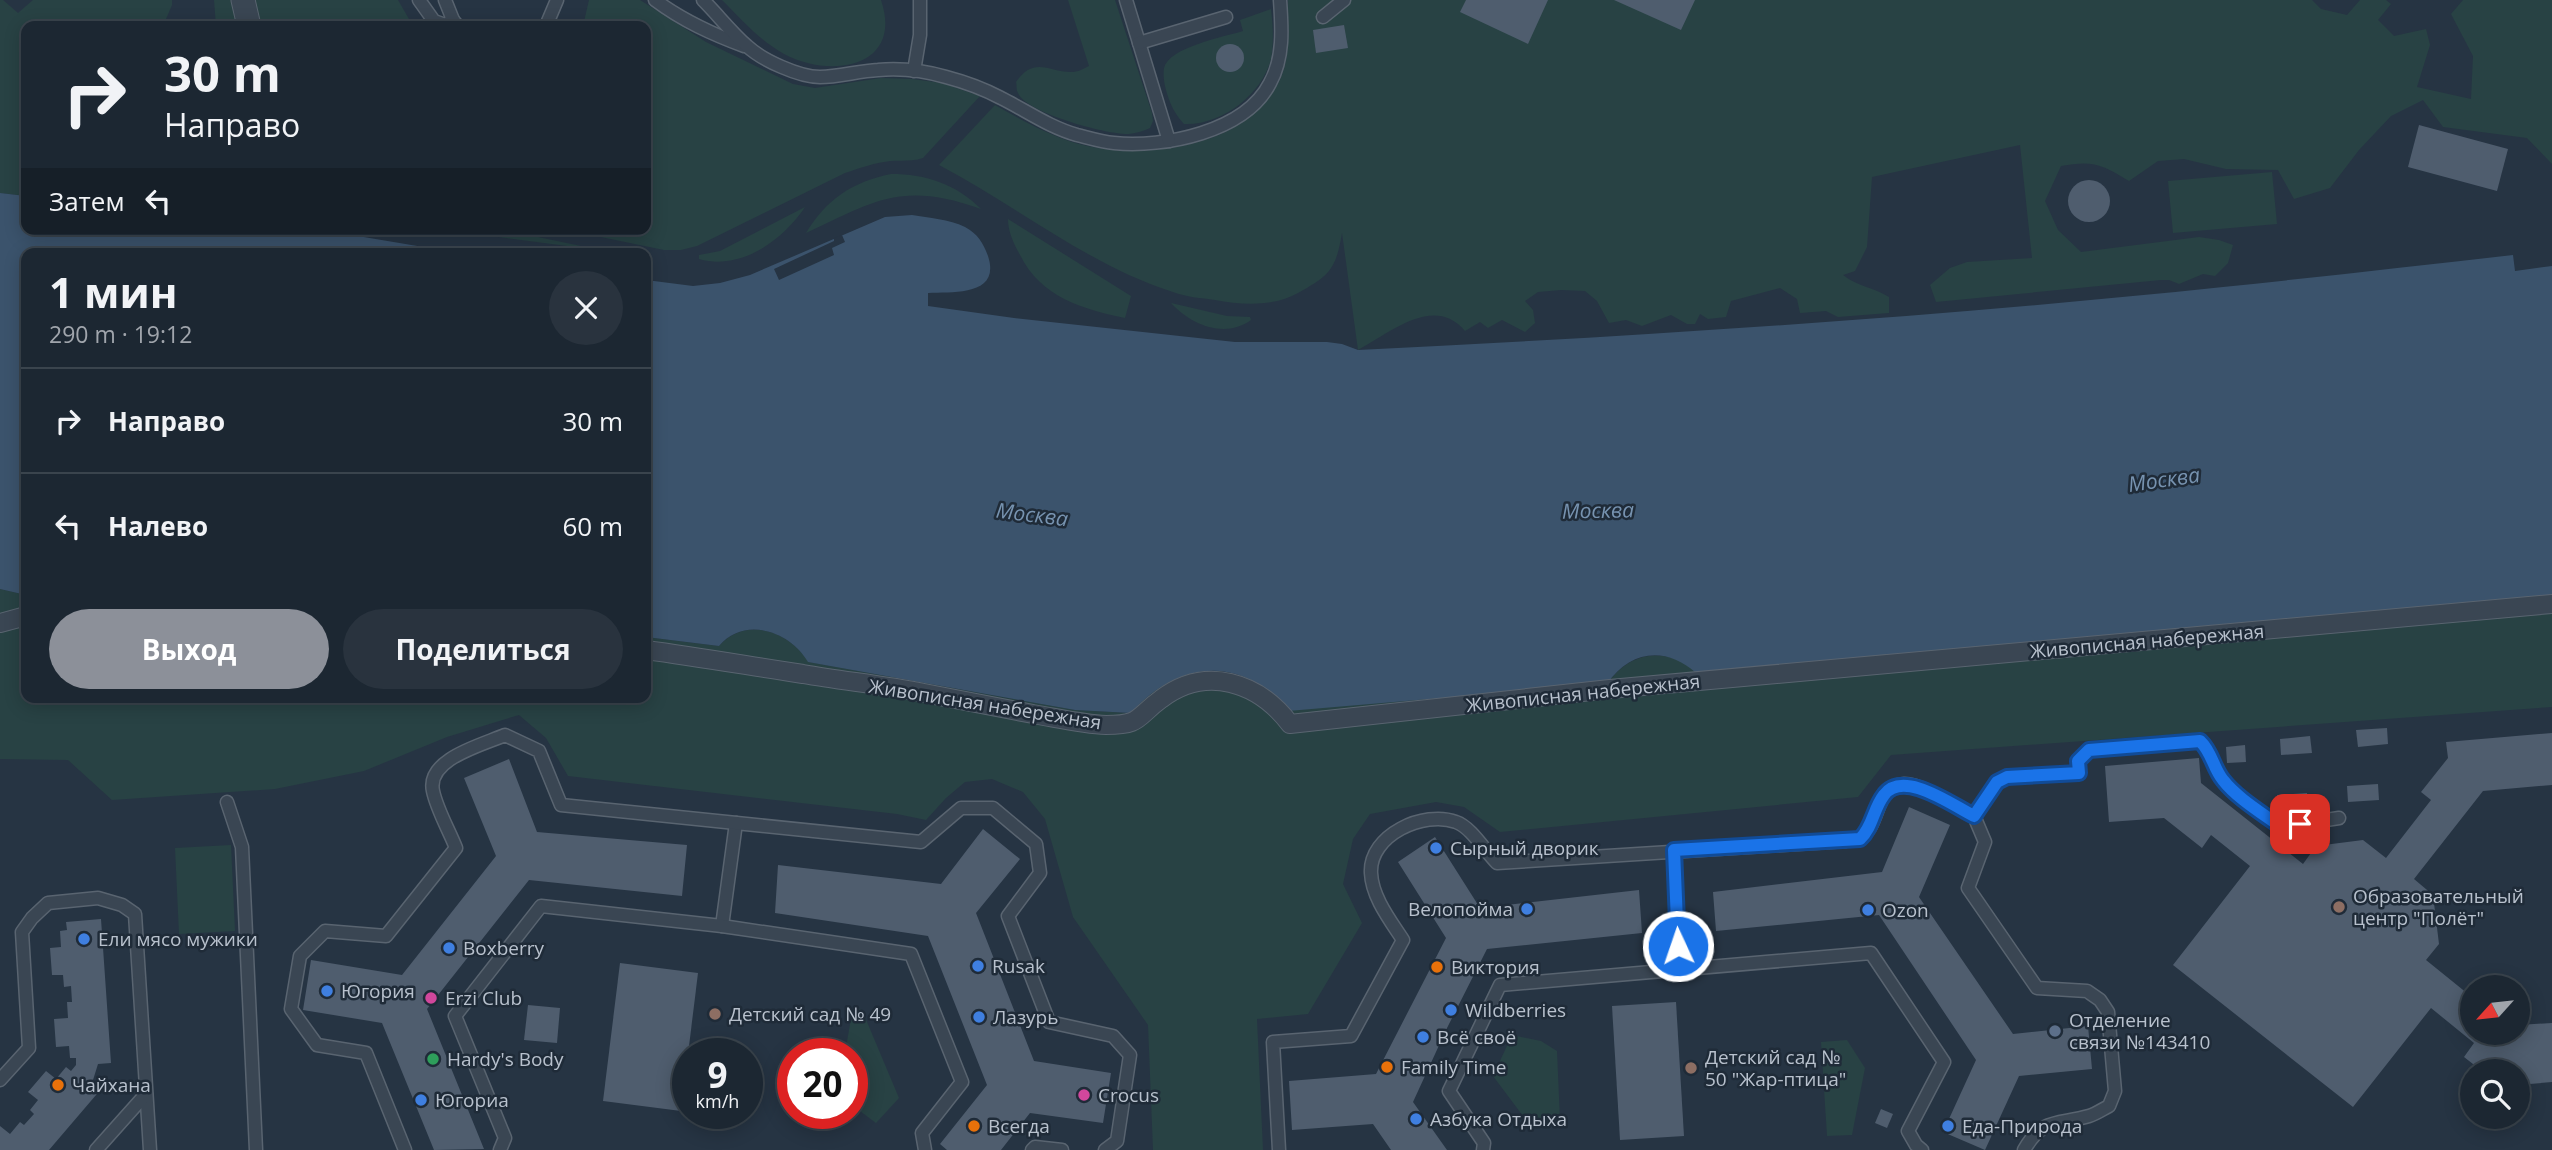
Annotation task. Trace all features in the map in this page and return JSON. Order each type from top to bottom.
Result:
[{"type":"street","points":[[243,0],[248,21]]},
{"type":"street","name":"Живописная набережная","points":[[651,651],[912,691],[1106,725],[1136,722],[1160,699],[1194,684],[1212,681],[1231,683],[1265,697],[1279,709],[1290,724],[1610,689],[2552,604]]},
{"type":"street","points":[[0,623],[21,617]]},
{"type":"lane","points":[[419,0],[434,21]]},
{"type":"lane","points":[[446,0],[454,21]]},
{"type":"lane","points":[[548,21],[557,0]]},
{"type":"lane","points":[[655,0],[703,30],[748,48],[787,68],[817,77],[881,69],[946,77],[984,90],[1045,123],[1075,135],[1112,143],[1145,144],[1201,134],[1227,123],[1253,105],[1269,86],[1278,66],[1282,40],[1280,0]]},
{"type":"lane","points":[[703,0],[748,48]]},
{"type":"lane","points":[[914,71],[920,34],[920,0]]},
{"type":"lane","points":[[1126,0],[1169,141]]},
{"type":"lane","points":[[1323,17],[1344,0]]},
{"type":"lane","points":[[1139,43],[1226,17]]},
{"type":"lane","points":[[405,1150],[366,1053],[317,1045],[290,1009],[300,956],[325,931],[386,936],[456,848],[432,790],[435,774],[448,759],[505,735],[539,751],[561,805],[921,842],[961,808],[993,808],[1036,844],[1040,873],[1009,916],[1049,1022],[1113,1036],[1130,1055],[1117,1142],[1105,1150]]},
{"type":"lane","points":[[1974,816],[1997,782],[2007,777],[2079,773],[2078,761],[2089,750],[2200,741],[2208,748],[2225,783],[2281,827],[2339,818]]},
{"type":"lane","points":[[1279,1150],[1273,1042],[1351,1036],[1403,940],[1381,904],[1371,871],[1376,851],[1404,827],[1423,819],[1440,818],[1458,822],[1497,863],[1860,839],[1868,832],[1884,795],[1904,784],[1917,787],[1974,816],[1985,842],[1968,888],[2037,988],[2087,991],[2100,1000],[2108,1012],[2115,1091],[2109,1106],[2091,1115],[2049,1124],[2032,1136],[2024,1150]]},
{"type":"lane","points":[[227,802],[242,847],[256,1150]]},
{"type":"lane","points":[[722,926],[736,823]]},
{"type":"lane","points":[[1674,850],[1679,970]]},
{"type":"lane","points":[[0,1080],[29,1048],[22,932],[48,903],[98,898],[122,905],[135,914],[150,1150]]},
{"type":"lane","points":[[500,1150],[505,1138],[455,1016],[541,906],[722,926],[911,954],[962,1082],[922,1133],[925,1150]]},
{"type":"lane","points":[[1483,1150],[1484,1143],[1449,1091],[1500,985],[1871,953],[1944,1062],[1909,1131],[1916,1145],[1922,1150]]},
{"type":"lane","points":[[96,1150],[146,1094]]},
{"type":"lane","points":[[1032,1150],[1035,1147],[1062,1150]]},
{"type":"green space","points":[[0,0],[18,13],[33,0],[172,0],[165,21],[21,21],[21,195],[0,193]]},
{"type":"green space","points":[[214,0],[235,0],[241,21],[216,21]]},
{"type":"green space","points":[[254,0],[398,0],[410,21],[260,21]]},
{"type":"green space","points":[[589,0],[640,0],[706,42],[793,84],[815,88],[881,78],[912,79],[942,83],[980,96],[923,158],[884,162],[845,173],[697,246],[664,250],[591,235],[651,235],[651,21],[584,21]]},
{"type":"green space","points":[[722,0],[881,0],[885,23],[882,41],[873,54],[858,62],[822,66],[802,62],[767,43]]},
{"type":"green space","points":[[1068,0],[1115,0],[1152,113],[1150,128],[1129,134],[1087,127],[1036,108],[1024,101],[1018,93],[1016,82],[1030,69],[1043,67],[1073,72],[1089,66]]},
{"type":"green space","points":[[1288,0],[2312,0],[2321,9],[2347,15],[2360,0],[2386,0],[2391,4],[2378,20],[2394,36],[2426,29],[2430,45],[2417,87],[2471,99],[2473,56],[2451,14],[2463,0],[2552,0],[2552,164],[2527,138],[2443,127],[2423,100],[2391,116],[2359,150],[2330,188],[2294,199],[2278,170],[2226,169],[2184,159],[2158,161],[2129,181],[2096,165],[2081,163],[2061,166],[2045,201],[2058,230],[2081,252],[2199,237],[2233,245],[2228,263],[2215,276],[2203,274],[2179,284],[2161,280],[1936,302],[1930,285],[1950,268],[1967,262],[2032,258],[2020,145],[1872,177],[1867,247],[1855,271],[1843,275],[1889,297],[1889,313],[1838,317],[1826,311],[1800,313],[1797,299],[1780,288],[1731,301],[1726,317],[1708,319],[1700,314],[1695,324],[1687,324],[1671,315],[1642,326],[1626,320],[1609,323],[1597,301],[1585,291],[1561,290],[1538,292],[1525,301],[1533,310],[1535,323],[1525,332],[1502,320],[1488,328],[1480,322],[1465,331],[1453,320],[1426,316],[1398,327],[1358,350],[1342,233],[1337,255],[1330,269],[1318,281],[1288,298],[1247,304],[1194,297],[1178,294],[1112,267],[939,165],[995,105],[1052,134],[1100,148],[1130,151],[1162,149],[1194,143],[1224,133],[1250,117],[1271,96],[1284,69],[1288,44]]},
{"type":"green space","points":[[1271,9],[1271,59],[1259,85],[1238,106],[1225,114],[1212,120],[1184,124],[1173,108],[1165,87],[1164,68],[1168,61],[1176,54],[1198,44],[1243,31],[1240,20]]},
{"type":"green space","points":[[2272,172],[2277,224],[2173,233],[2168,181]]},
{"type":"green space","points":[[891,174],[940,182],[961,193],[981,209],[931,196],[890,198],[852,211],[806,233],[832,201],[842,194],[864,182]]},
{"type":"green space","points":[[805,207],[785,231],[760,250],[730,261],[699,259],[699,255],[720,251]]},
{"type":"green space","points":[[1008,219],[1131,296],[1125,318],[1064,299],[1039,281],[1016,247]]},
{"type":"green space","points":[[484,235],[529,235],[591,248]]},
{"type":"green space","points":[[1171,303],[1227,316],[1250,317],[1251,320],[1230,328],[1209,327],[1188,318]]},
{"type":"green space","points":[[0,589],[21,594],[21,703],[651,703],[651,638],[719,646],[742,631],[754,630],[767,631],[791,642],[809,662],[1075,710],[1131,713],[1165,684],[1184,675],[1202,671],[1241,676],[1280,700],[1607,684],[1624,666],[1634,660],[1654,655],[1677,659],[1688,665],[2552,597],[2552,707],[1891,755],[1858,797],[1500,832],[1464,807],[1436,802],[1370,814],[1353,839],[1343,884],[1362,923],[1308,1014],[1257,1019],[1263,1150],[1153,1150],[1148,1025],[1073,917],[1045,819],[1023,792],[992,779],[965,782],[926,820],[897,814],[568,776],[546,738],[519,715],[447,737],[364,771],[275,789],[112,800],[68,760],[0,759]]},
{"type":"green space","points":[[231,845],[235,931],[179,934],[175,848]]},
{"type":"green space","points":[[853,1007],[862,1010],[899,1098],[876,1123],[868,1117],[868,1038],[848,1038]]},
{"type":"green space","points":[[1512,1035],[1541,1041],[1557,1051],[1560,1120],[1529,1124],[1493,1076]]},
{"type":"green space","points":[[1847,1040],[1865,1068],[1852,1135],[1827,1136],[1821,1042]]},
{"type":"water","points":[[0,193],[21,195],[21,235],[352,235],[429,248],[21,248],[21,594],[0,589]]},
{"type":"water","name":"Москва","points":[[912,215],[946,220],[965,227],[984,247],[990,269],[988,279],[973,289],[928,293],[928,306],[1235,342],[1327,342],[1358,350],[1683,332],[1899,316],[2115,298],[2513,255],[2515,271],[2552,266],[2552,597],[1696,673],[1673,659],[1649,656],[1626,664],[1607,684],[1288,711],[1270,693],[1251,680],[1231,673],[1210,671],[1189,674],[1169,682],[1149,695],[1131,713],[1075,710],[808,662],[791,642],[767,631],[741,631],[719,646],[651,638],[651,281],[693,286],[720,283],[750,275],[885,217]]},
{"type":"pier","points":[[842,235],[845,242],[832,248],[834,255],[779,280],[774,269]]},
{"type":"building","points":[[1466,0],[1548,0],[1528,44],[1460,12]]},
{"type":"building","points":[[1614,0],[1695,0],[1681,30]]},
{"type":"building","points":[[1344,25],[1348,48],[1316,53],[1313,30]]},
{"type":"building","points":[[1230,44],[1240,48],[1244,58],[1240,68],[1230,72],[1220,68],[1216,58],[1220,48]]},
{"type":"building","points":[[2419,125],[2508,149],[2497,191],[2408,167]]},
{"type":"building","points":[[2089,180],[2104,186],[2110,201],[2104,216],[2089,222],[2074,216],[2068,201],[2074,186]]},
{"type":"building","points":[[2387,728],[2388,744],[2358,747],[2356,730]]},
{"type":"building","points":[[2552,733],[2552,785],[2483,791],[2414,879],[2433,895],[2439,944],[2426,960],[2460,987],[2460,1032],[2431,1008],[2353,1107],[2173,965],[2250,866],[2211,835],[2202,848],[2164,818],[2109,822],[2105,766],[2199,758],[2201,783],[2303,864],[2316,846],[2363,840],[2386,858],[2431,800],[2421,792],[2448,758],[2446,742]]},
{"type":"building","points":[[2310,736],[2312,753],[2281,755],[2280,739]]},
{"type":"building","points":[[2245,745],[2246,762],[2227,763],[2226,747]]},
{"type":"building","points":[[509,759],[537,832],[687,845],[682,896],[529,880],[427,1009],[484,1149],[434,1150],[382,1023],[303,1010],[311,960],[402,975],[496,856],[464,778]]},
{"type":"building","points":[[2378,784],[2379,800],[2348,802],[2347,786]]},
{"type":"building","points":[[2307,793],[2308,809],[2278,811],[2277,795]]},
{"type":"building","points":[[1909,807],[1950,825],[1919,897],[2013,1034],[2088,1026],[2092,1069],[2019,1076],[1985,1150],[1943,1132],[1976,1060],[1879,915],[1716,931],[1713,892],[1882,872]]},
{"type":"building","points":[[983,829],[1020,859],[976,913],[1034,1061],[1111,1073],[1103,1123],[1030,1113],[1001,1150],[947,1150],[940,1144],[987,1085],[928,936],[775,913],[778,865],[941,884]]},
{"type":"building","points":[[1435,837],[1480,908],[1639,890],[1642,933],[1487,949],[1413,1102],[1447,1150],[1391,1150],[1373,1124],[1292,1130],[1289,1081],[1376,1074],[1446,938],[1398,862]]},
{"type":"building","points":[[101,919],[111,1063],[98,1064],[93,1080],[102,1088],[49,1150],[0,1150],[0,1126],[10,1134],[20,1122],[24,1125],[34,1114],[30,1110],[38,1100],[28,1092],[46,1071],[56,1079],[66,1067],[71,1071],[76,1065],[76,1058],[70,1058],[69,1046],[56,1047],[54,1019],[68,1018],[67,1002],[72,1002],[71,986],[64,987],[63,975],[52,975],[50,948],[61,947],[60,931],[67,930],[66,922]]},
{"type":"building","points":[[620,963],[698,973],[690,1038],[672,1038],[672,1110],[603,1101]]},
{"type":"building","points":[[1676,1002],[1684,1136],[1620,1140],[1612,1006]]},
{"type":"building","points":[[528,1005],[560,1008],[557,1043],[524,1040]]},
{"type":"building","points":[[2552,1023],[2552,1082],[2530,1084],[2530,1059],[2464,1057],[2473,1045],[2530,1045],[2530,1024]]},
{"type":"building","points":[[1881,1109],[1893,1114],[1887,1128],[1875,1123]]},
{"type":"place","name":"Сырный дворик","points":[[1436,848]]},
{"type":"place","name":"Образовательный центр \"Полёт\"","points":[[2339,907]]},
{"type":"place","name":"Велопойма","points":[[1527,909]]},
{"type":"place","name":"Ozon","points":[[1868,910]]},
{"type":"place","name":"Ели мясо мужики","points":[[84,939]]},
{"type":"place","name":"Boxberry","points":[[449,948]]},
{"type":"place","name":"Rusak","points":[[978,966]]},
{"type":"place","name":"Виктория","points":[[1437,967]]},
{"type":"place","name":"Югория","points":[[327,991]]},
{"type":"place","name":"Erzi Club","points":[[431,998]]},
{"type":"place","name":"Wildberries","points":[[1451,1010]]},
{"type":"place","name":"Детский сад № 49","points":[[715,1014]]},
{"type":"place","name":"Лазурь","points":[[979,1017]]},
{"type":"place","name":"Отделение связи №143410","points":[[2055,1031]]},
{"type":"place","name":"Всё своё","points":[[1423,1037]]},
{"type":"place","name":"Hardy's Body","points":[[433,1059]]},
{"type":"place","name":"Family Time","points":[[1387,1067]]},
{"type":"place","name":"Детский сад № 50 \"Жар-птица\"","points":[[1691,1068]]},
{"type":"place","name":"Чайхана","points":[[58,1085]]},
{"type":"place","name":"Crocus","points":[[1084,1095]]},
{"type":"place","name":"Югориа","points":[[421,1100]]},
{"type":"place","name":"Азбука Отдыха","points":[[1416,1119]]},
{"type":"place","name":"Всегда","points":[[974,1126]]},
{"type":"place","name":"Еда-Природа","points":[[1948,1126]]},
{"type":"route","points":[[1678,946],[1674,850],[1860,839],[1868,832],[1884,795],[1904,784],[1917,787],[1974,816],[1997,782],[2007,777],[2079,773],[2078,761],[2089,750],[2200,741],[2208,748],[2225,783],[2281,827],[2300,824]]}]
